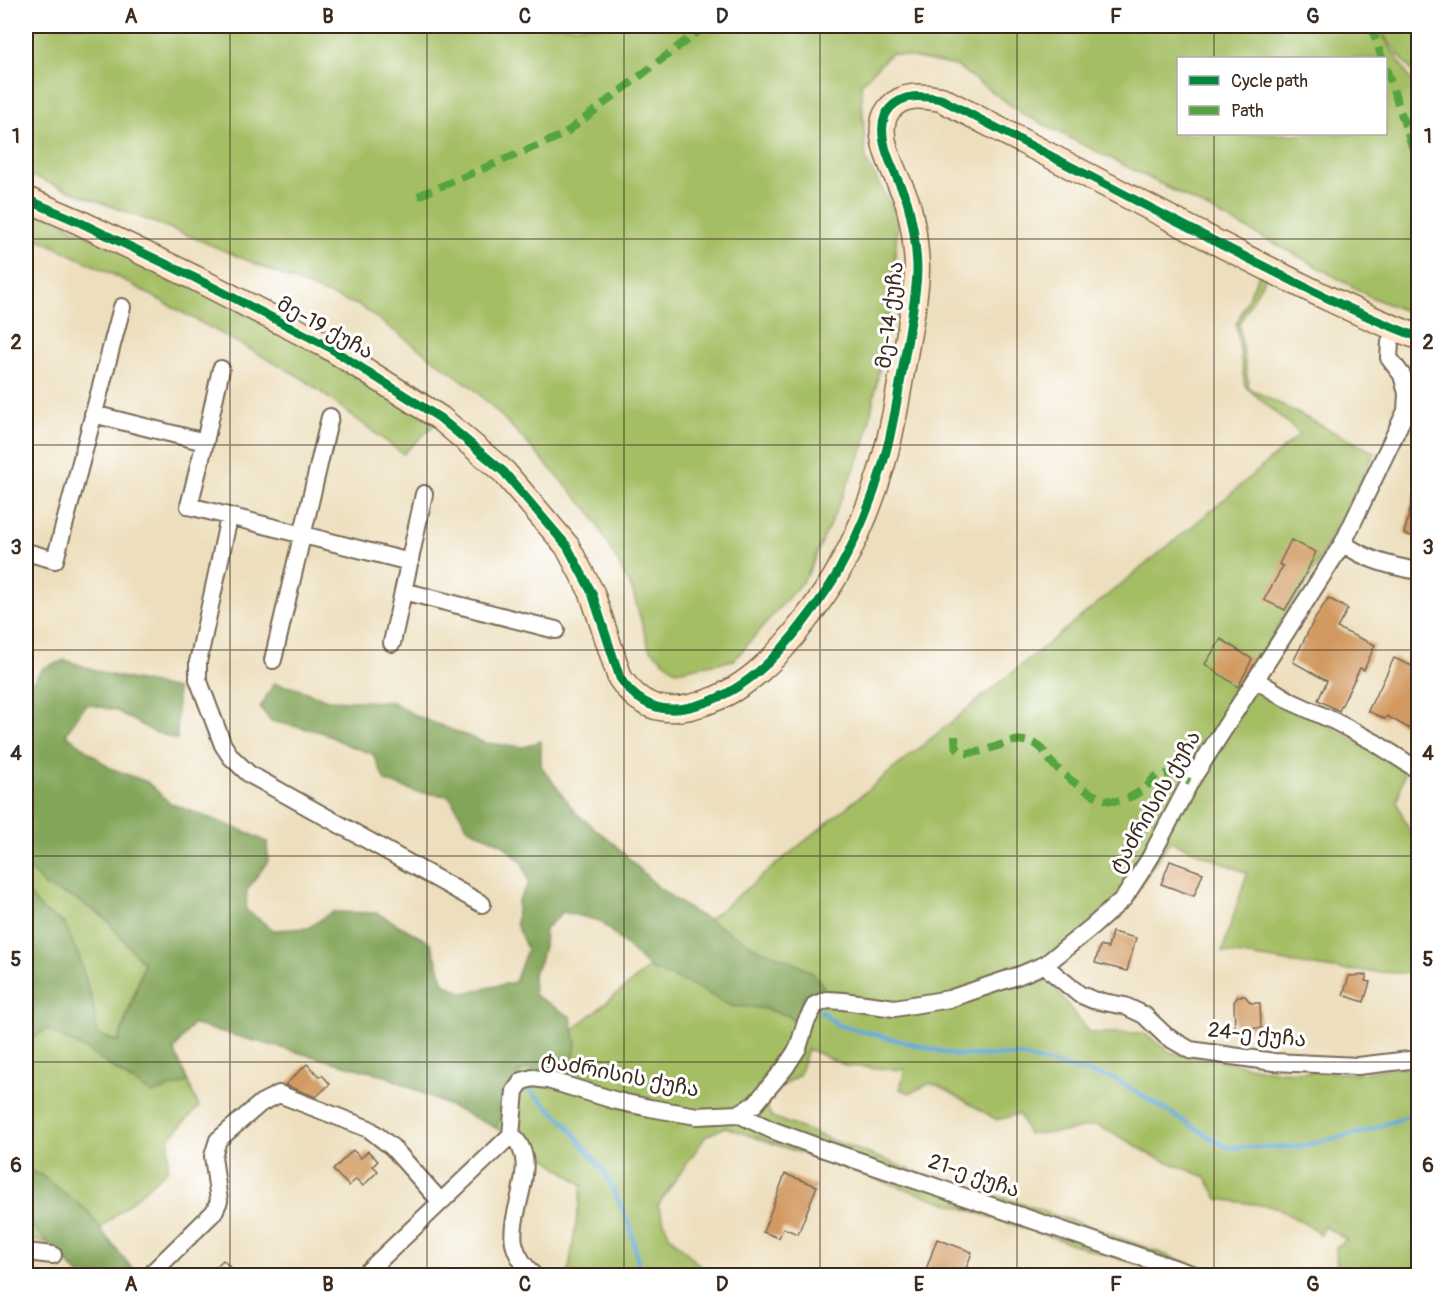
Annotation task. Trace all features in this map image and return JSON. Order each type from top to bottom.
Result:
[{"type":"street","name":"მე-14 ქუჩა","points":[[567,546],[592,593],[620,678],[628,690],[644,703],[661,709],[683,709],[707,703],[735,690],[766,666],[794,635],[838,572],[861,526],[876,486],[893,421],[917,270],[914,233],[908,204],[885,150],[882,131],[885,114],[895,103],[907,97],[921,96],[941,99],[1288,279],[1396,329],[1419,337]]},
{"type":"street","name":"მე-19 ქუჩა","points":[[26,199],[195,278],[327,346],[440,418],[504,472],[567,546]]},
{"type":"street","points":[[26,552],[55,560],[122,307]]},
{"type":"street","name":"ტაძრისის ქუჩა","points":[[511,1135],[515,1091],[522,1081],[533,1078],[548,1080],[617,1101],[662,1110],[697,1116],[738,1114],[755,1104],[785,1068],[798,1048],[806,1022],[815,1005],[827,1000],[835,1000],[895,1008],[949,999],[1020,975],[1046,964],[1124,898],[1150,858],[1190,782],[1343,543],[1406,411],[1407,393],[1402,375],[1389,358],[1390,342],[1396,329]]},
{"type":"street","points":[[222,369],[189,506],[410,562]]},
{"type":"street","points":[[93,414],[205,442]]},
{"type":"street","points":[[273,660],[330,417]]},
{"type":"street","points":[[392,643],[424,494]]},
{"type":"street","points":[[229,517],[198,662],[198,679],[231,758],[249,774],[482,904]]},
{"type":"street","points":[[1343,543],[1356,553],[1392,566],[1419,571]]},
{"type":"street","points":[[404,591],[556,630]]},
{"type":"street","points":[[1256,680],[1292,702],[1374,742],[1419,770]]},
{"type":"street","name":"24-ე ქუჩა","points":[[1046,964],[1052,972],[1079,994],[1093,1000],[1125,1006],[1144,1014],[1166,1036],[1190,1050],[1274,1062],[1358,1066],[1419,1059]]},
{"type":"street","points":[[153,1275],[155,1270],[214,1212],[219,1201],[213,1156],[218,1140],[261,1103],[279,1094],[369,1129],[392,1147],[441,1202]]},
{"type":"street","name":"21-ე ქუჩა","points":[[738,1114],[772,1130],[821,1148],[1197,1275]]},
{"type":"street","points":[[363,1275],[511,1135],[522,1146],[525,1166],[514,1229],[514,1242],[518,1256],[534,1275]]},
{"type":"street","points":[[26,1252],[53,1255]]},
{"type":"green space","points":[[26,26],[1418,26],[1418,79],[1378,28],[1418,91],[1418,309],[1413,314],[1373,298],[1289,251],[1023,114],[956,66],[891,53],[861,84],[866,160],[898,218],[891,307],[865,445],[807,576],[734,660],[676,671],[649,648],[632,589],[591,513],[473,388],[360,306],[321,292],[190,236],[26,174]]},
{"type":"green space","points":[[26,205],[329,356],[435,424],[403,454],[302,378],[114,275],[26,233]]},
{"type":"green space","points":[[1260,272],[1266,276],[1239,324],[1249,388],[1375,453],[1311,575],[1246,678],[1405,769],[1397,803],[1413,839],[1418,841],[1418,974],[1341,970],[1222,952],[1247,873],[1170,841],[1128,902],[1042,971],[1089,1033],[1143,1033],[1170,1052],[1275,1071],[1361,1073],[1418,1064],[1418,1275],[1319,1275],[1321,1272],[1337,1269],[1336,1247],[1347,1240],[1324,1226],[1321,1235],[1275,1207],[1218,1199],[1206,1177],[1153,1156],[1096,1125],[1064,1132],[1028,1134],[1019,1114],[997,1120],[931,1083],[910,1093],[900,1089],[905,1070],[847,1066],[808,1049],[799,1075],[773,1092],[766,1105],[772,1117],[927,1176],[1103,1231],[1218,1275],[1177,1275],[1094,1251],[725,1127],[706,1136],[658,1205],[669,1235],[709,1275],[568,1275],[582,1185],[532,1148],[485,1122],[386,1076],[192,1024],[174,1050],[199,1107],[170,1137],[167,1170],[100,1229],[136,1275],[79,1275],[48,1243],[26,1239],[26,1193],[40,1174],[26,1171],[26,1043],[46,1029],[85,1049],[131,1081],[186,1016],[511,1080],[1212,510],[1300,434],[1245,386],[1236,324]]},
{"type":"green space","points":[[65,660],[107,674],[177,689],[177,740],[152,731],[115,710],[86,704],[66,734],[110,768],[147,782],[170,803],[267,842],[268,861],[247,890],[246,910],[274,930],[308,928],[332,912],[377,913],[431,943],[444,983],[463,993],[515,982],[527,949],[516,924],[518,901],[529,883],[522,862],[502,844],[468,828],[449,796],[416,792],[385,781],[373,754],[321,732],[271,721],[260,708],[274,683],[328,700],[393,702],[414,715],[485,743],[524,747],[541,741],[541,766],[575,812],[614,844],[658,887],[689,909],[758,949],[789,960],[813,973],[824,987],[810,994],[796,1025],[789,1016],[761,1008],[731,1006],[692,985],[651,969],[600,921],[563,912],[545,929],[540,962],[533,974],[534,995],[571,1017],[576,1043],[572,1072],[569,1079],[527,1068],[517,1073],[496,1128],[386,1076],[192,1024],[174,1050],[188,1082],[152,1094],[85,1049],[46,1029],[26,1043],[26,891],[42,910],[65,924],[79,958],[93,1004],[97,1034],[118,1042],[144,964],[104,917],[78,900],[45,886],[26,865],[26,690],[43,668]]},
{"type":"green space","points":[[26,865],[45,886],[78,900],[104,917],[144,964],[118,1042],[97,1035],[93,1004],[79,958],[65,925],[42,910],[26,891]]},
{"type":"green space","points":[[26,1171],[40,1174],[89,1212],[136,1275],[79,1275],[26,1220]]},
{"type":"building","points":[[1414,493],[1419,494],[1419,538],[1404,534]]},
{"type":"building","points":[[1291,540],[1316,552],[1285,610],[1264,600],[1283,566],[1279,564]]},
{"type":"building","points":[[1328,598],[1348,609],[1337,628],[1375,645],[1364,670],[1360,668],[1339,711],[1318,700],[1327,681],[1293,662]]},
{"type":"building","points":[[1221,639],[1252,659],[1238,687],[1205,664]]},
{"type":"building","points":[[1394,658],[1419,669],[1419,734],[1387,716],[1385,719],[1368,711]]},
{"type":"building","points":[[1170,861],[1203,873],[1194,896],[1161,884]]},
{"type":"building","points":[[1112,932],[1136,938],[1127,971],[1095,963],[1100,946],[1108,948]]},
{"type":"building","points":[[1367,975],[1365,981],[1370,982],[1364,1002],[1343,995],[1349,976]]},
{"type":"building","points":[[1238,996],[1245,996],[1251,1003],[1260,1003],[1261,1028],[1235,1029],[1234,1002]]},
{"type":"building","points":[[307,1064],[330,1084],[316,1097],[285,1085]]},
{"type":"building","points":[[353,1150],[361,1158],[368,1151],[378,1161],[373,1166],[378,1171],[363,1186],[356,1179],[349,1186],[333,1170]]},
{"type":"building","points":[[785,1174],[817,1186],[798,1234],[783,1228],[779,1238],[763,1232]]},
{"type":"building","points":[[937,1239],[972,1252],[964,1275],[924,1275]]},
{"type":"building","points":[[223,1260],[231,1268],[224,1275],[207,1275]]},
{"type":"waterway","points":[[821,1011],[838,1025],[955,1055],[1020,1056],[1115,1079],[1226,1147],[1296,1147],[1367,1131],[1418,1113]]},
{"type":"waterway","points":[[528,1089],[564,1121],[605,1173],[630,1225],[641,1276]]},
{"type":"marked path","points":[[418,196],[563,135],[705,26]]},
{"type":"marked path","points":[[1371,26],[1382,57]]},
{"type":"marked path","points":[[1387,71],[1418,164]]},
{"type":"marked path","points":[[955,736],[958,749],[970,753],[1009,742],[1024,741],[1034,744],[1041,748],[1052,763],[1072,781],[1088,792],[1113,801],[1135,795],[1160,775],[1170,774],[1190,782]]},
{"type":"cycle path","points":[[26,199],[195,278],[327,346],[440,418],[504,472],[567,546],[592,593],[620,678],[627,687],[652,706],[671,709],[694,706],[728,693],[770,661],[795,633],[828,589],[866,513],[891,433],[916,283],[916,255],[910,213],[885,148],[883,136],[886,114],[895,103],[901,100],[920,97],[941,99],[1288,279],[1366,316],[1418,337]]}]
